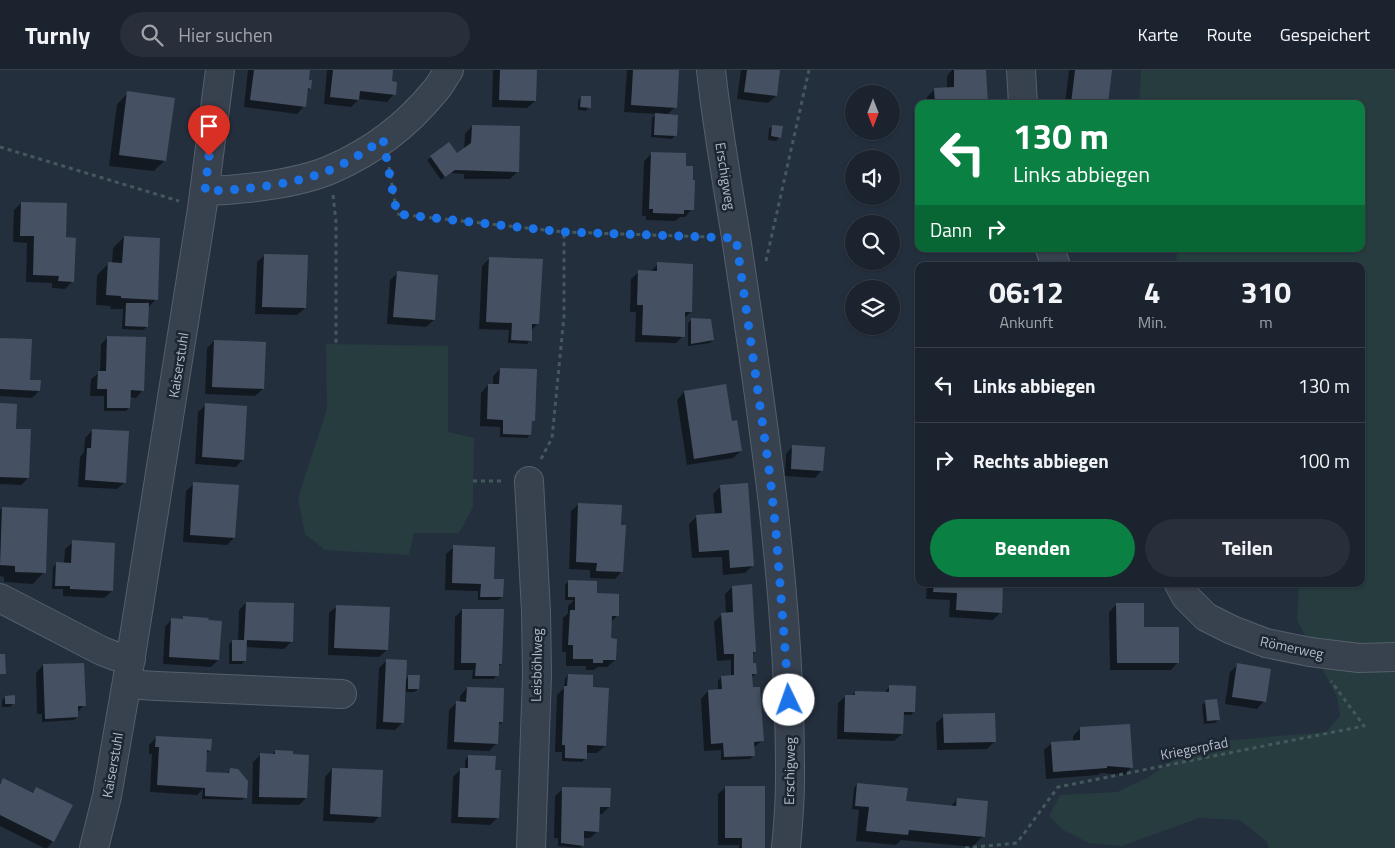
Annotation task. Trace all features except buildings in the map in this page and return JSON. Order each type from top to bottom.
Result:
[{"type":"street","name":"Kaiserstuhl","points":[[94,848],[107,796],[129,670],[204,200],[220,70]]},
{"type":"street","points":[[204,200],[230,190],[298,180],[330,170],[360,155],[415,113],[436,91],[449,70]]},
{"type":"street","name":"Erschigweg","points":[[711,70],[770,476],[779,560],[789,700],[790,783],[786,848]]},
{"type":"street","points":[[1021,70],[1023,100]]},
{"type":"street","name":"Leisböhlweg","points":[[529,481],[536,611],[537,675],[531,848]]},
{"type":"street","name":"Römerweg","points":[[1180,587],[1186,598],[1206,617],[1232,630],[1266,643],[1310,652],[1359,658],[1395,657]]},
{"type":"street","points":[[0,598],[102,651],[116,656],[141,685],[342,694]]},
{"type":"path","points":[[743,289],[754,282],[762,273],[766,260],[809,70]]},
{"type":"path","points":[[383,139],[397,214],[564,232],[736,238]]},
{"type":"path","points":[[0,147],[204,200]]},
{"type":"path","points":[[330,170],[336,222],[336,345]]},
{"type":"path","points":[[473,481],[529,481],[552,438],[564,316],[564,232]]},
{"type":"path","name":"Kriegerpfad","points":[[966,848],[1016,843],[1058,787],[1364,726],[1310,652]]},
{"type":"green space","points":[[1141,70],[1395,70],[1395,848],[1269,848],[1267,842],[1240,820],[1199,818],[1122,846],[1089,843],[1063,830],[1049,816],[1060,795],[1117,792],[1149,777],[1198,743],[1326,732],[1340,716],[1337,697],[1297,620],[1299,587],[1365,587],[1365,262],[1176,262],[1177,252],[1365,252],[1365,100],[1139,100]]},
{"type":"green space","points":[[326,344],[448,346],[448,432],[474,438],[473,507],[459,533],[414,533],[409,555],[325,550],[305,534],[298,498],[327,409]]},
{"type":"route","points":[[209,156],[205,191],[230,190],[298,180],[330,170],[360,155],[383,139],[397,214],[564,232],[736,238],[770,476],[778,551],[789,700]]}]
